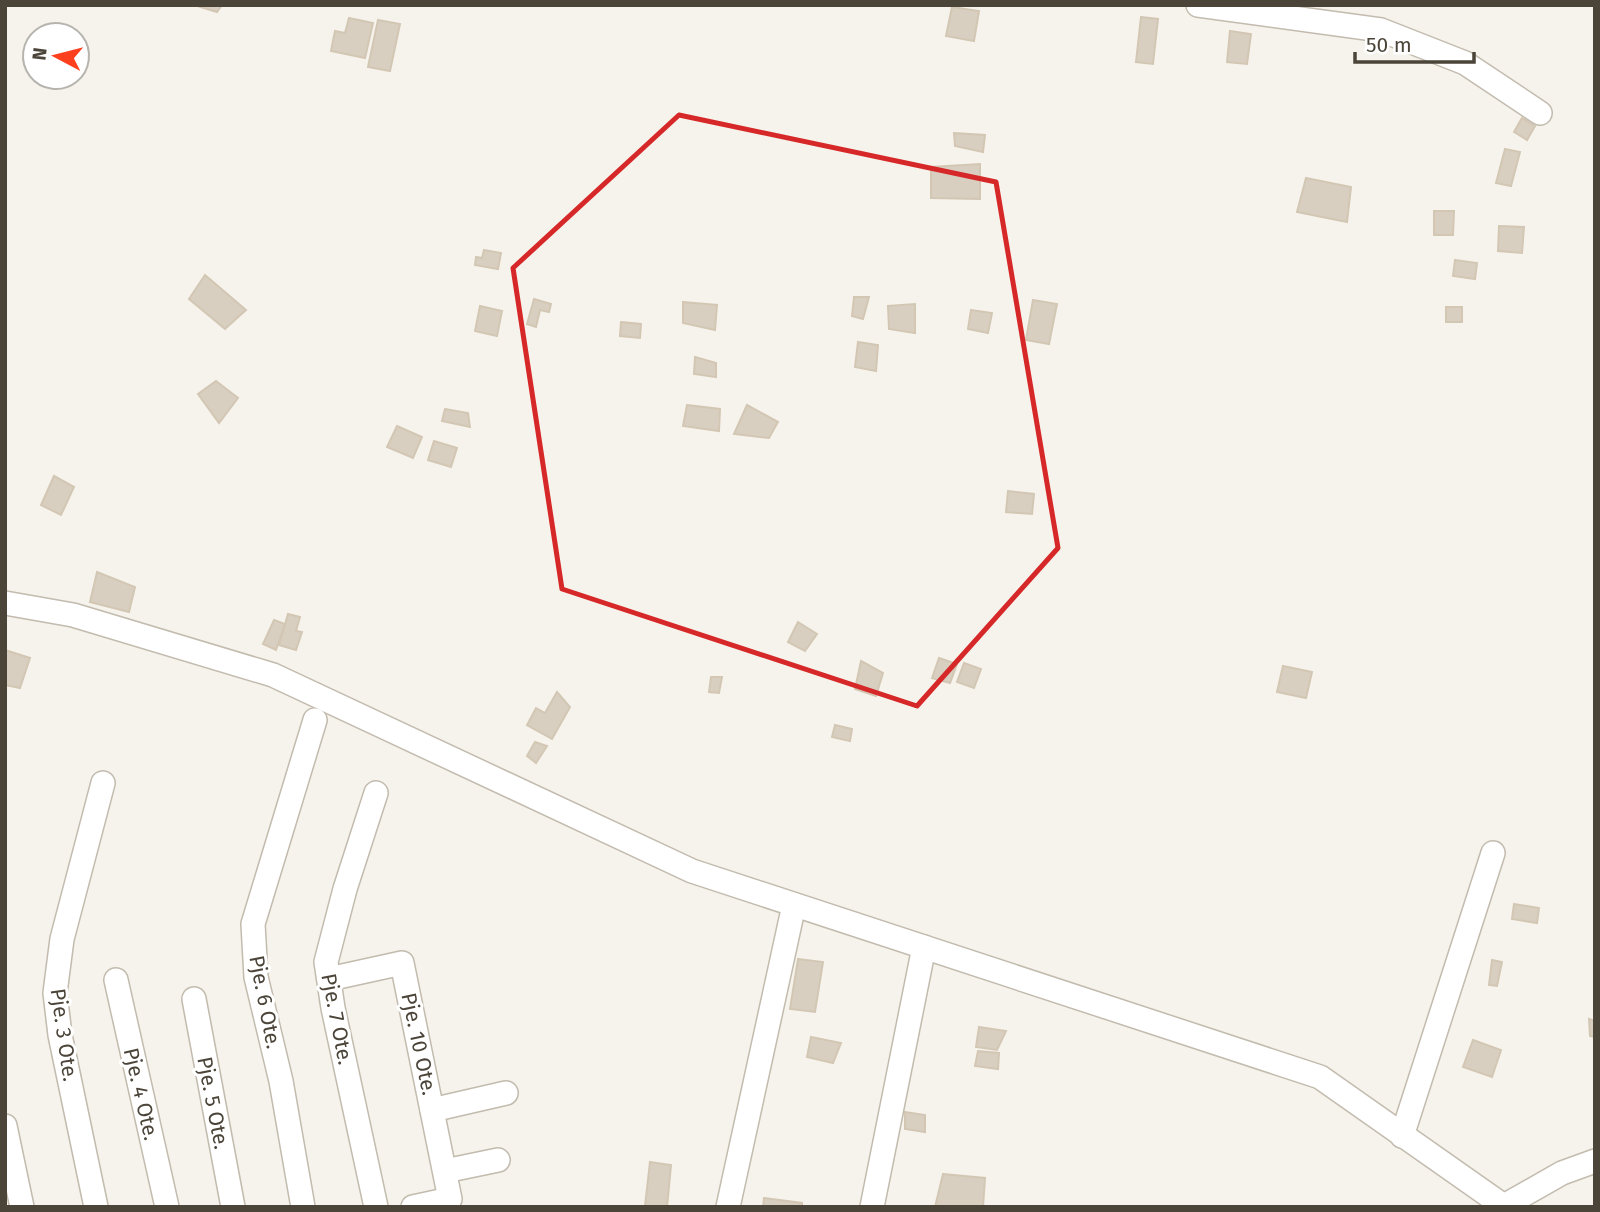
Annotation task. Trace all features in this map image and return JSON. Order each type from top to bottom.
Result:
[{"type":"street","points":[[1198,5],[1381,30],[1465,63],[1540,113]]},
{"type":"street","points":[[5,603],[73,615],[273,675],[692,872],[1320,1077],[1505,1206],[1562,1173],[1595,1161]]},
{"type":"street","name":"Pje. 6 Ote.","points":[[303,1207],[281,1081],[256,977],[253,924],[315,720]]},
{"type":"street","name":"Pje. 3 Ote.","points":[[96,1207],[60,1035],[55,993],[62,939],[103,783]]},
{"type":"street","name":"Pje. 7 Ote.","points":[[376,793],[326,962],[376,1207]]},
{"type":"street","points":[[1402,1136],[1493,853]]},
{"type":"street","points":[[728,1207],[794,905]]},
{"type":"street","points":[[872,1207],[924,947]]},
{"type":"street","name":"Pje. 10 Ote.","points":[[329,979],[402,964],[450,1199],[413,1207]]},
{"type":"street","name":"Pje. 4 Ote.","points":[[116,980],[167,1207]]},
{"type":"street","name":"Pje. 5 Ote.","points":[[194,999],[233,1207]]},
{"type":"street","points":[[432,1110],[506,1093]]},
{"type":"street","points":[[5,1126],[22,1207]]},
{"type":"street","points":[[444,1171],[498,1160]]},
{"type":"highlighted area","points":[[679,115],[996,182],[1058,548],[917,706],[562,589],[513,268]]},
{"type":"building","points":[[194,5],[222,5],[217,12]]},
{"type":"building","points":[[952,7],[979,11],[974,41],[946,36]]},
{"type":"building","points":[[1141,17],[1158,19],[1153,64],[1136,62]]},
{"type":"building","points":[[349,18],[373,23],[365,58],[331,51],[335,31],[345,33]]},
{"type":"building","points":[[378,20],[400,24],[390,71],[368,67]]},
{"type":"building","points":[[1230,31],[1251,34],[1247,64],[1227,62]]},
{"type":"building","points":[[1522,118],[1535,126],[1527,140],[1514,132]]},
{"type":"building","points":[[954,133],[985,135],[983,152],[955,146]]},
{"type":"building","points":[[1505,149],[1520,152],[1511,186],[1496,183]]},
{"type":"building","points":[[980,164],[980,199],[931,198],[931,167]]},
{"type":"building","points":[[1306,178],[1351,187],[1347,222],[1297,212]]},
{"type":"building","points":[[1434,211],[1454,211],[1453,235],[1434,235]]},
{"type":"building","points":[[1499,226],[1524,227],[1522,253],[1498,251]]},
{"type":"building","points":[[484,250],[501,253],[498,269],[475,265],[476,257],[482,258]]},
{"type":"building","points":[[1455,260],[1477,263],[1475,279],[1453,276]]},
{"type":"building","points":[[205,275],[246,310],[225,329],[189,299]]},
{"type":"building","points":[[854,297],[869,297],[863,319],[852,316]]},
{"type":"building","points":[[534,299],[551,304],[549,312],[540,310],[536,327],[527,324]]},
{"type":"building","points":[[1033,300],[1057,304],[1049,344],[1026,340]]},
{"type":"building","points":[[683,302],[717,305],[715,330],[683,323]]},
{"type":"building","points":[[915,304],[915,333],[889,329],[888,306]]},
{"type":"building","points":[[480,306],[502,311],[497,336],[475,331]]},
{"type":"building","points":[[1446,307],[1462,307],[1462,322],[1446,322]]},
{"type":"building","points":[[971,310],[992,313],[988,333],[968,329]]},
{"type":"building","points":[[621,322],[641,324],[640,338],[620,336]]},
{"type":"building","points":[[858,342],[878,345],[876,371],[855,367]]},
{"type":"building","points":[[695,357],[716,363],[716,377],[694,374]]},
{"type":"building","points":[[216,381],[238,398],[219,423],[198,394]]},
{"type":"building","points":[[687,405],[720,409],[719,431],[683,426]]},
{"type":"building","points":[[747,405],[778,422],[769,438],[734,434]]},
{"type":"building","points":[[445,409],[468,413],[470,427],[442,421]]},
{"type":"building","points":[[397,426],[422,437],[413,458],[387,447]]},
{"type":"building","points":[[434,441],[457,448],[451,467],[428,460]]},
{"type":"building","points":[[54,476],[74,487],[61,515],[41,505]]},
{"type":"building","points":[[1008,491],[1034,494],[1032,514],[1006,512]]},
{"type":"building","points":[[97,572],[135,587],[129,612],[90,602]]},
{"type":"building","points":[[288,614],[300,617],[296,631],[302,632],[296,650],[279,645]]},
{"type":"building","points":[[274,620],[285,624],[276,650],[263,644]]},
{"type":"building","points":[[798,622],[817,634],[805,651],[788,642]]},
{"type":"building","points":[[5,650],[30,658],[20,688],[5,685]]},
{"type":"building","points":[[939,658],[957,664],[950,683],[932,678]]},
{"type":"building","points":[[861,661],[883,673],[876,696],[855,689]]},
{"type":"building","points":[[964,663],[981,669],[974,688],[957,682]]},
{"type":"building","points":[[1283,666],[1312,672],[1306,698],[1277,692]]},
{"type":"building","points":[[711,677],[722,677],[719,693],[709,692]]},
{"type":"building","points":[[557,692],[570,707],[552,739],[527,725],[536,708],[545,713]]},
{"type":"building","points":[[835,725],[852,729],[850,741],[832,737]]},
{"type":"building","points":[[535,742],[547,746],[536,763],[527,756]]},
{"type":"building","points":[[1514,904],[1539,908],[1537,923],[1512,919]]},
{"type":"building","points":[[798,959],[823,962],[815,1012],[790,1009]]},
{"type":"building","points":[[1492,960],[1502,962],[1497,986],[1489,985]]},
{"type":"building","points":[[1589,1019],[1595,1021],[1595,1037],[1590,1036]]},
{"type":"building","points":[[979,1027],[1006,1031],[997,1050],[976,1047]]},
{"type":"building","points":[[811,1037],[841,1043],[833,1063],[807,1057]]},
{"type":"building","points":[[1473,1040],[1501,1050],[1492,1077],[1463,1067]]},
{"type":"building","points":[[978,1051],[999,1053],[998,1069],[975,1066]]},
{"type":"building","points":[[905,1112],[925,1115],[925,1132],[905,1129]]},
{"type":"building","points":[[650,1162],[671,1165],[667,1207],[645,1206]]},
{"type":"building","points":[[943,1174],[985,1178],[983,1207],[935,1207]]},
{"type":"building","points":[[764,1198],[802,1203],[802,1207],[763,1207]]}]
